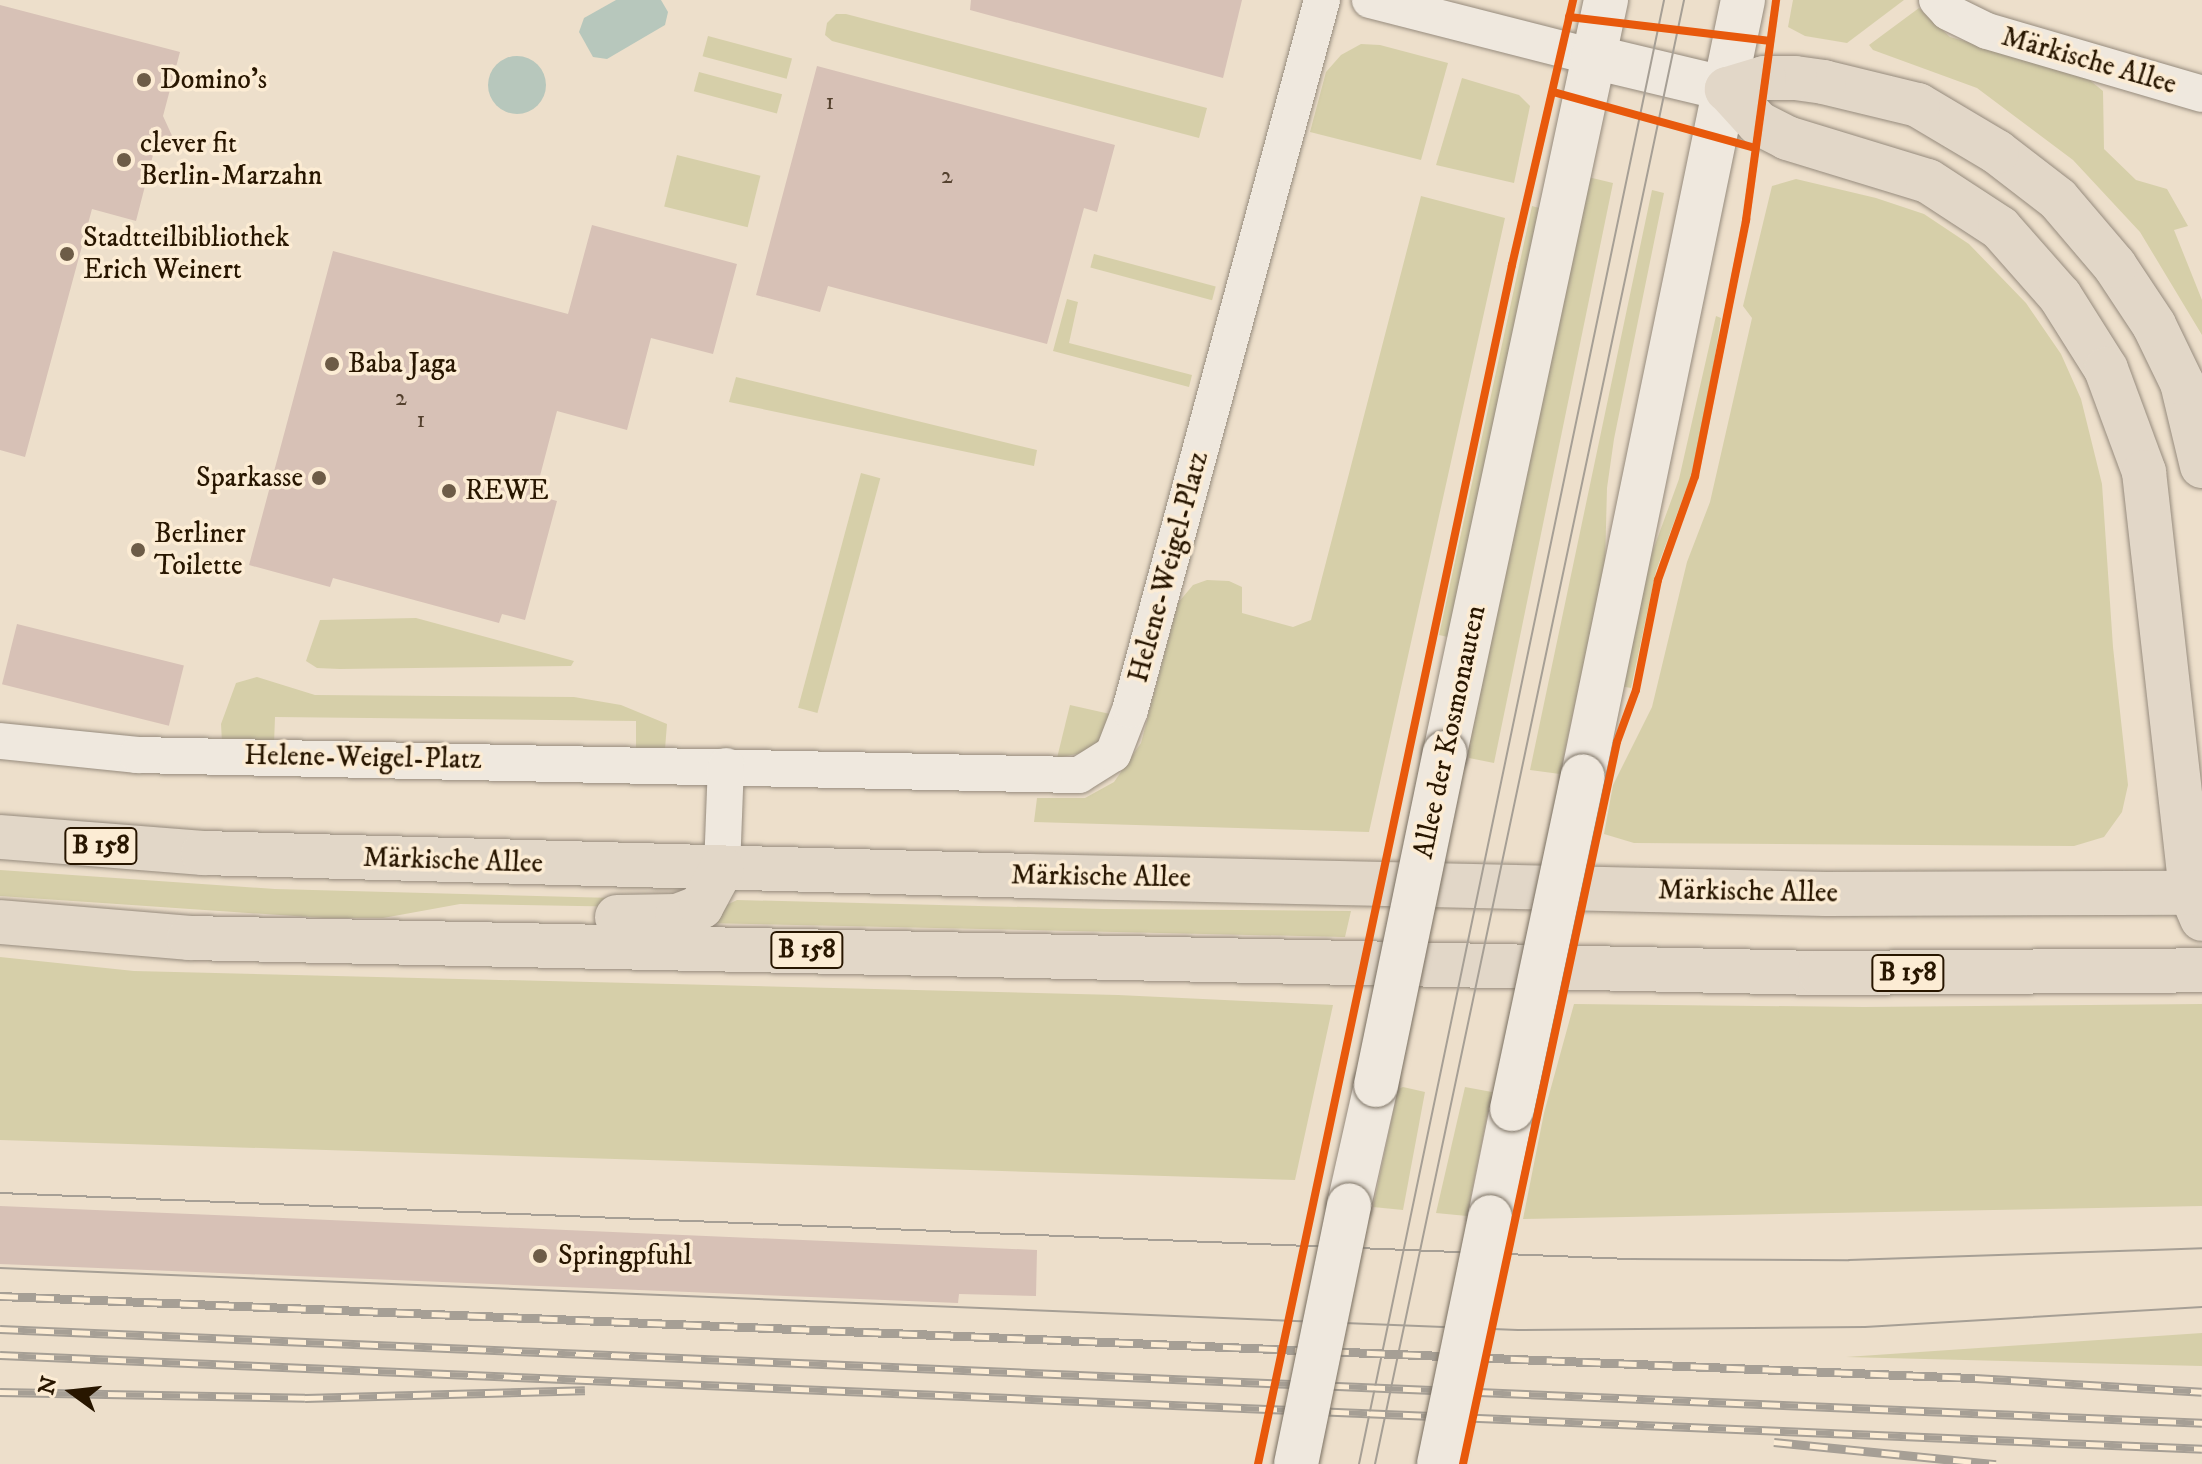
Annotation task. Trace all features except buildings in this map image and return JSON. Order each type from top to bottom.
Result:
[{"type":"main road","name":"Allee der Kosmonauten","points":[[1296,1464],[1606,0]]},
{"type":"main road","points":[[1439,1464],[1727,89],[1743,0]]},
{"type":"main road","points":[[1593,57],[1727,89],[1764,78],[1824,82],[1918,105],[1997,152],[2046,190],[2115,266],[2154,325],[2182,383],[2202,466]]},
{"type":"main road","points":[[1727,89],[1758,123],[1787,138],[1928,181],[2000,228],[2060,296],[2106,369],[2144,472],[2198,902]]},
{"type":"main road","name":"Märkische Allee","points":[[0,837],[203,853],[2198,902]]},
{"type":"main road","points":[[387,941],[476,914],[677,916],[701,907],[722,868]]},
{"type":"main road","name":"B 158","points":[[0,922],[189,938],[1820,973],[2202,970]]},
{"type":"street","name":"Helene-Weigel-Platz","points":[[0,741],[137,755],[1079,775],[1113,754],[1130,710],[1322,0]]},
{"type":"street","points":[[1370,0],[1593,57]]},
{"type":"street","name":"Märkische Allee","points":[[1937,0],[1948,12],[1987,31],[2202,94]]},
{"type":"street","points":[[722,868],[726,766]]},
{"type":"shaded area","points":[[616,0],[661,0],[668,12],[665,25],[607,59],[593,57],[579,32],[584,18]]},
{"type":"shaded area","points":[[1793,0],[1904,0],[1847,43],[1805,36],[1788,27]]},
{"type":"shaded area","points":[[1919,8],[1950,37],[2082,74],[2103,91],[2104,149],[2136,180],[2167,189],[2188,226],[2174,230],[2202,300],[2202,335],[2140,232],[2073,160],[1977,88],[1873,50],[1869,45]]},
{"type":"shaded area","points":[[836,14],[846,14],[1207,108],[1199,138],[832,41],[825,35],[827,23]]},
{"type":"shaded area","points":[[708,36],[792,59],[787,79],[703,56]]},
{"type":"shaded area","points":[[1361,44],[1380,45],[1448,63],[1421,160],[1310,132],[1326,72],[1341,55]]},
{"type":"shaded area","points":[[517,56],[528,58],[537,65],[544,74],[544,96],[537,105],[528,112],[517,114],[506,112],[497,105],[490,96],[488,85],[490,74],[497,65],[506,58]]},
{"type":"shaded area","points":[[699,72],[782,94],[777,114],[694,91]]},
{"type":"shaded area","points":[[1462,78],[1519,95],[1530,106],[1514,183],[1436,165]]},
{"type":"shaded area","points":[[677,155],[760,176],[748,227],[664,206]]},
{"type":"shaded area","points":[[1588,177],[1613,183],[1494,763],[1469,758],[1468,751]]},
{"type":"shaded area","points":[[1796,179],[1876,198],[1924,214],[1969,244],[2026,303],[2061,354],[2081,399],[2102,484],[2113,647],[2128,785],[2122,812],[2104,837],[2074,846],[1634,843],[1604,834],[1613,785],[1652,707],[1687,562],[1710,502],[1752,318],[1743,306],[1772,186]]},
{"type":"shaded area","points":[[1652,190],[1664,193],[1614,439],[1607,488],[1605,565],[1560,774],[1530,770]]},
{"type":"shaded area","points":[[1421,196],[1505,218],[1369,832],[1034,822],[1037,798],[1085,798],[1114,782],[1141,743],[1178,603],[1193,585],[1207,580],[1229,581],[1242,587],[1242,613],[1293,627],[1311,620]]},
{"type":"shaded area","points":[[1532,206],[1539,208],[1448,637],[1439,635]]},
{"type":"shaded area","points":[[1094,254],[1216,287],[1212,300],[1090,268]]},
{"type":"shaded area","points":[[1067,299],[1078,302],[1069,343],[1192,375],[1189,387],[1053,351]]},
{"type":"shaded area","points":[[1716,316],[1721,318],[1711,382],[1691,476],[1656,571],[1631,688],[1620,686],[1648,564],[1679,479]]},
{"type":"shaded area","points":[[736,377],[1037,450],[1034,466],[729,402]]},
{"type":"shaded area","points":[[861,473],[880,478],[817,713],[798,708]]},
{"type":"shaded area","points":[[416,618],[574,661],[571,666],[340,669],[317,668],[306,661],[320,620]]},
{"type":"shaded area","points":[[257,677],[315,695],[574,697],[621,705],[667,724],[665,749],[636,748],[636,721],[275,717],[274,744],[222,742],[221,724],[236,683]]},
{"type":"shaded area","points":[[1070,705],[1110,714],[1096,750],[1057,758]]},
{"type":"shaded area","points":[[0,870],[275,889],[652,899],[635,907],[460,904],[383,918],[324,918],[0,896]]},
{"type":"shaded area","points":[[737,900],[1104,909],[1351,911],[1345,937],[703,923],[702,917]]},
{"type":"shaded area","points":[[0,957],[134,971],[1118,995],[1333,1005],[1295,1180],[0,1140]]},
{"type":"shaded area","points":[[1574,1004],[1864,1007],[2202,1004],[2202,1206],[1523,1219],[1544,1113]]},
{"type":"shaded area","points":[[1403,1087],[1425,1092],[1403,1210],[1373,1207],[1398,1089]]},
{"type":"shaded area","points":[[1465,1087],[1492,1092],[1467,1216],[1436,1213]]},
{"type":"shaded area","points":[[2202,1333],[2202,1366],[1846,1357]]},
{"type":"tram line","points":[[1359,1464],[1664,0]]},
{"type":"tram line","points":[[1375,1464],[1684,0]]},
{"type":"tram line","points":[[0,1193],[1631,1259],[1849,1260],[2202,1248]]},
{"type":"tram line","points":[[0,1268],[1518,1330],[1865,1327],[2202,1307]]},
{"type":"railway","points":[[0,1296],[1975,1378],[2202,1392]]},
{"type":"railway","points":[[0,1329],[2202,1423]]},
{"type":"railway","points":[[0,1355],[2202,1449]]},
{"type":"railway","points":[[0,1392],[305,1398],[585,1390]]},
{"type":"railway","points":[[1774,1442],[1996,1464]]},
{"type":"cycle path","points":[[1258,1464],[1512,265],[1573,0]]},
{"type":"cycle path","points":[[1463,1464],[1617,742],[1636,690],[1658,580],[1695,476],[1746,220],[1776,0]]},
{"type":"cycle path","points":[[1569,17],[1769,41]]},
{"type":"cycle path","points":[[1553,92],[1755,148]]},
{"type":"place","name":"Domino's","points":[[144,80]]},
{"type":"place","name":"clever fit Berlin-Marzahn","points":[[124,160]]},
{"type":"place","name":"Stadtteilbibliothek Erich Weinert","points":[[67,254]]},
{"type":"place","name":"Baba Jaga","points":[[332,364]]},
{"type":"place","name":"Sparkasse","points":[[319,478]]},
{"type":"place","name":"REWE","points":[[449,491]]},
{"type":"place","name":"Berliner Toilette","points":[[138,550]]},
{"type":"place","name":"Springpfuhl","points":[[540,1256]]}]
